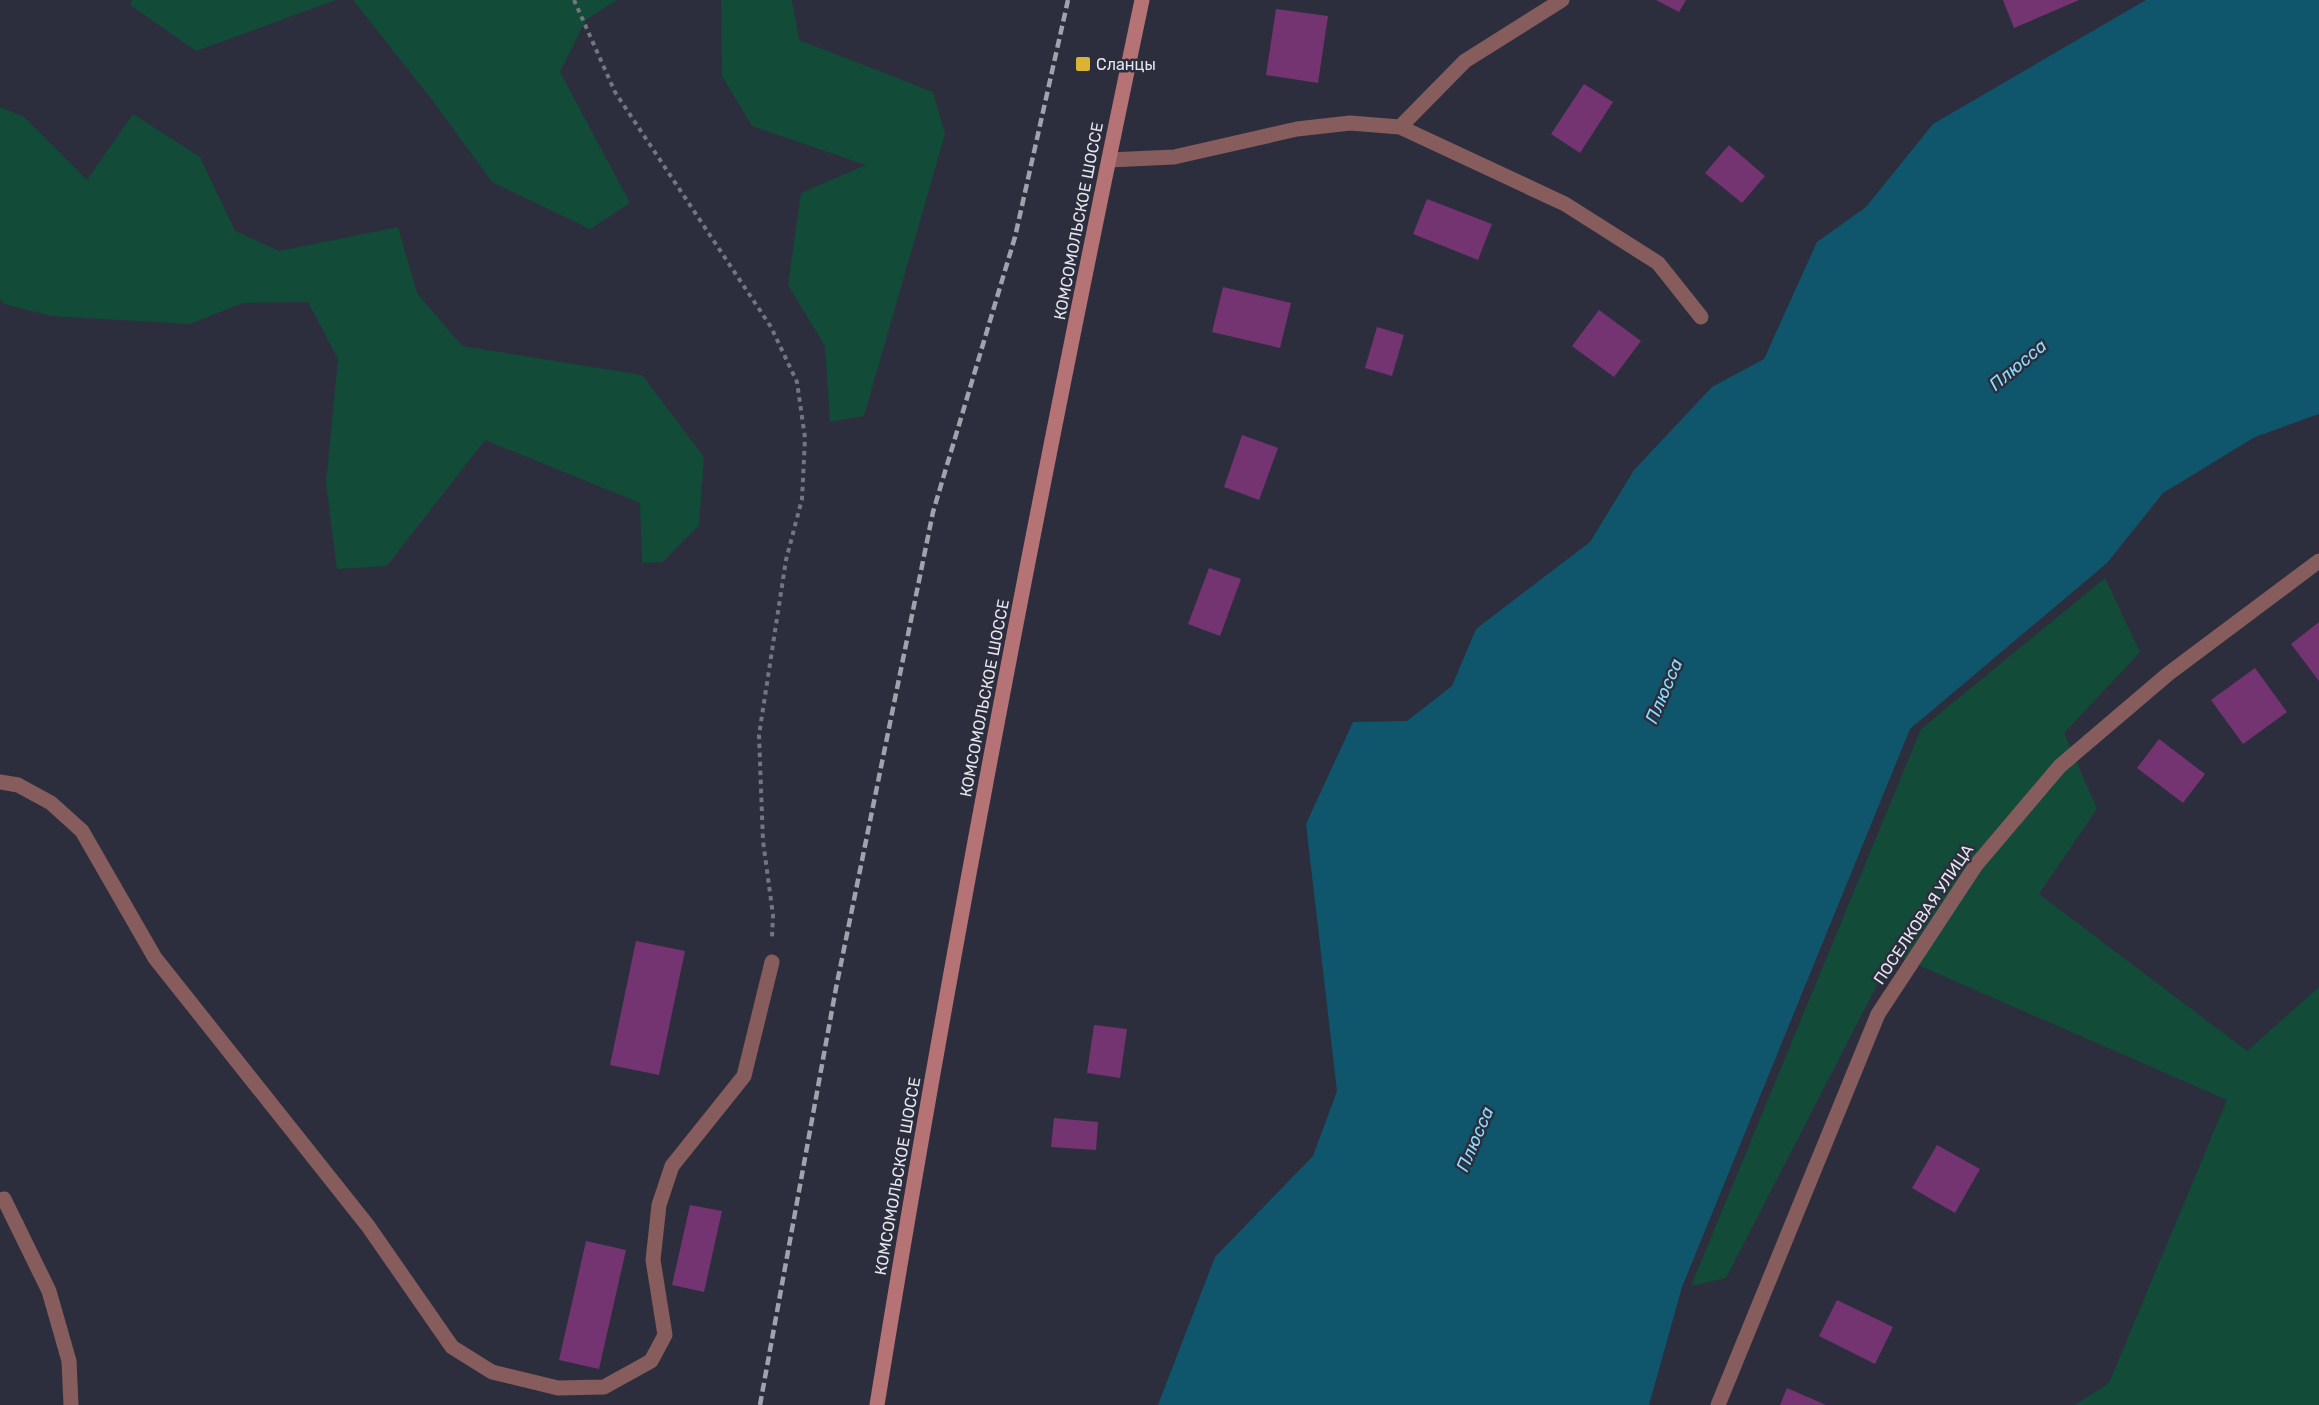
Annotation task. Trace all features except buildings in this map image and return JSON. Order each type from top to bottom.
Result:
[{"type":"main road","name":"КОМСОМОЛЬСКОЕ ШОССЕ","points":[[877,1405],[906,1227],[1005,675],[1142,0]]},
{"type":"street","points":[[1400,127],[1465,61],[1562,0]]},
{"type":"street","points":[[1108,160],[1174,157],[1297,129],[1350,123],[1400,127],[1565,204],[1658,263],[1701,317]]},
{"type":"street","name":"ПОСЕЛКОВАЯ УЛИЦА","points":[[1718,1405],[1878,1014],[1976,866],[2060,766],[2168,674],[2319,561]]},
{"type":"street","points":[[0,782],[18,785],[51,803],[82,831],[155,958],[368,1226],[452,1347],[492,1372],[558,1388],[604,1387],[651,1361],[665,1335],[653,1260],[659,1205],[672,1166],[744,1076],[772,962]]},
{"type":"street","points":[[1,1196],[49,1292],[69,1361],[71,1405]]},
{"type":"path","points":[[574,0],[615,92],[771,327],[797,382],[805,438],[802,499],[786,560],[759,735],[764,841],[773,915],[772,962]]},
{"type":"green space","points":[[132,0],[336,0],[196,51],[130,5]]},
{"type":"green space","points":[[353,0],[617,0],[586,20],[560,72],[630,203],[590,229],[492,182],[433,101]]},
{"type":"green space","points":[[721,0],[792,0],[799,40],[933,92],[945,134],[864,416],[830,422],[825,346],[788,285],[801,193],[866,165],[752,126],[722,76]]},
{"type":"green space","points":[[0,107],[24,117],[87,180],[133,114],[200,157],[235,231],[279,251],[398,227],[417,293],[462,346],[642,375],[704,457],[699,525],[663,562],[642,563],[640,503],[485,440],[387,566],[337,569],[326,483],[338,359],[308,302],[243,303],[190,324],[51,316],[4,304],[0,299]]},
{"type":"green space","points":[[2105,578],[2140,652],[2064,733],[2097,809],[2039,894],[2247,1051],[2319,987],[2319,1405],[2075,1405],[2109,1383],[2227,1100],[1893,954],[1726,1278],[1691,1286],[1921,729]]},
{"type":"water","name":"Плюсса","points":[[2146,0],[2319,0],[2319,414],[2255,437],[2163,493],[2107,563],[1910,729],[1682,1287],[1649,1405],[1158,1405],[1215,1257],[1313,1156],[1337,1091],[1306,824],[1353,722],[1407,721],[1452,686],[1476,629],[1590,542],[1634,470],[1712,387],[1764,359],[1817,242],[1866,207],[1933,124]]},
{"type":"railway","points":[[760,1405],[836,988],[933,512],[1015,237],[1068,0]]},
{"type":"place","name":"Сланцы","points":[[1083,64]]}]
